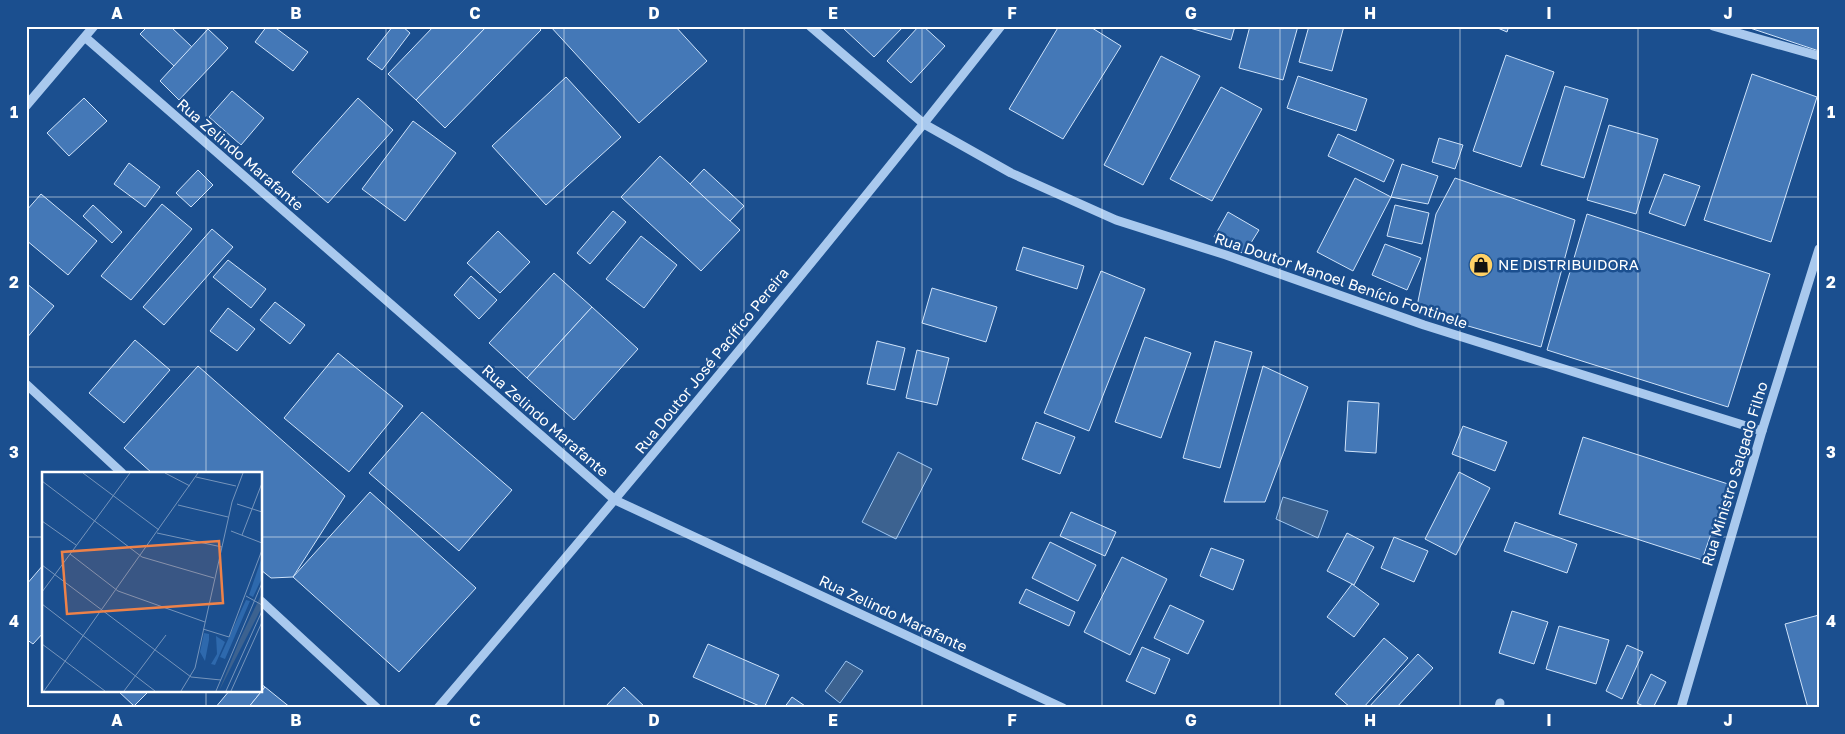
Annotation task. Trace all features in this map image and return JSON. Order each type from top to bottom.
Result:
[{"type":"street","points":[[26,106],[86,38],[94,26]]},
{"type":"street","name":"Rua Doutor Manoel Benício Fontinele","points":[[810,26],[924,124],[1011,173],[1116,220],[1226,255],[1424,326],[1762,431]]},
{"type":"street","name":"Rua Doutor José Pacífico Pereira","points":[[438,708],[615,500],[924,124],[1001,26]]},
{"type":"street","points":[[1713,26],[1819,56]]},
{"type":"street","name":"Rua Zelindo Marafante","points":[[86,38],[615,500],[1063,708]]},
{"type":"street","name":"Rua Ministro Salgado Filho","points":[[1681,708],[1762,431],[1819,250]]},
{"type":"street","points":[[26,384],[121,472]]},
{"type":"street","points":[[262,602],[377,708]]},
{"type":"water","points":[[898,452],[932,469],[896,539],[862,522]]},
{"type":"water","points":[[1283,497],[1328,511],[1318,538],[1276,519]]},
{"type":"water","points":[[846,661],[863,671],[840,703],[825,691]]},
{"type":"building","points":[[148,26],[170,26],[192,47],[174,66],[140,34]]},
{"type":"building","points":[[267,26],[273,26],[308,52],[293,71],[255,42]]},
{"type":"building","points":[[393,26],[402,26],[410,33],[382,70],[367,59]]},
{"type":"building","points":[[434,26],[487,26],[416,100],[388,74]]},
{"type":"building","points":[[487,26],[537,26],[541,30],[445,128],[416,100]]},
{"type":"building","points":[[550,26],[675,26],[707,61],[639,123]]},
{"type":"building","points":[[845,26],[904,26],[874,57],[843,28]]},
{"type":"building","points":[[919,26],[923,26],[945,46],[911,83],[887,61]]},
{"type":"building","points":[[1059,26],[1089,26],[1121,46],[1063,139],[1009,109]]},
{"type":"building","points":[[1183,26],[1235,26],[1231,40]]},
{"type":"building","points":[[1250,26],[1298,26],[1283,80],[1239,68]]},
{"type":"building","points":[[1309,26],[1344,26],[1332,71],[1299,62]]},
{"type":"building","points":[[1493,26],[1509,26],[1507,32]]},
{"type":"building","points":[[1744,26],[1819,26],[1819,51]]},
{"type":"building","points":[[208,29],[228,48],[179,100],[160,81]]},
{"type":"building","points":[[1506,55],[1554,72],[1521,167],[1473,151]]},
{"type":"building","points":[[1161,56],[1200,76],[1143,185],[1104,165]]},
{"type":"building","points":[[1752,74],[1817,97],[1771,242],[1704,220]]},
{"type":"building","points":[[1298,76],[1367,99],[1356,131],[1287,108]]},
{"type":"building","points":[[566,77],[621,137],[546,205],[492,146]]},
{"type":"building","points":[[1565,86],[1608,99],[1584,178],[1541,165]]},
{"type":"building","points":[[1221,87],[1262,109],[1212,201],[1170,179]]},
{"type":"building","points":[[232,91],[264,118],[241,145],[209,117]]},
{"type":"building","points":[[84,98],[107,121],[69,156],[47,133]]},
{"type":"building","points":[[358,98],[393,130],[328,203],[292,172]]},
{"type":"building","points":[[413,121],[456,153],[405,221],[362,189]]},
{"type":"building","points":[[1609,125],[1658,139],[1636,214],[1587,200]]},
{"type":"building","points":[[1338,134],[1394,160],[1384,182],[1328,156]]},
{"type":"building","points":[[1439,138],[1463,145],[1455,169],[1432,162]]},
{"type":"building","points":[[660,156],[740,230],[701,271],[621,197]]},
{"type":"building","points":[[129,163],[160,187],[145,207],[114,184]]},
{"type":"building","points":[[1402,164],[1438,176],[1428,204],[1391,197]]},
{"type":"building","points":[[704,169],[744,206],[730,221],[690,184]]},
{"type":"building","points":[[198,170],[213,185],[191,207],[176,193]]},
{"type":"building","points":[[1664,174],[1700,186],[1685,226],[1649,213]]},
{"type":"building","points":[[1355,178],[1391,197],[1353,271],[1317,252]]},
{"type":"building","points":[[1455,178],[1575,220],[1541,347],[1416,311],[1436,214]]},
{"type":"building","points":[[41,194],[97,241],[68,275],[26,240],[26,211]]},
{"type":"building","points":[[162,204],[192,229],[131,300],[101,276]]},
{"type":"building","points":[[93,205],[122,232],[112,243],[83,216]]},
{"type":"building","points":[[1395,205],[1429,213],[1422,244],[1387,236]]},
{"type":"building","points":[[613,211],[626,222],[590,264],[577,253]]},
{"type":"building","points":[[1228,212],[1259,230],[1244,254],[1214,237]]},
{"type":"building","points":[[1587,214],[1770,274],[1728,407],[1547,350]]},
{"type":"building","points":[[212,229],[233,247],[164,325],[143,307]]},
{"type":"building","points":[[498,231],[530,262],[500,293],[467,263]]},
{"type":"building","points":[[641,236],[677,265],[644,308],[606,279]]},
{"type":"building","points":[[1385,244],[1421,258],[1407,290],[1372,275]]},
{"type":"building","points":[[1023,247],[1084,266],[1077,289],[1016,270]]},
{"type":"building","points":[[228,260],[266,289],[251,308],[213,277]]},
{"type":"building","points":[[1101,271],[1145,289],[1089,431],[1044,413]]},
{"type":"building","points":[[554,273],[592,307],[527,378],[489,343]]},
{"type":"building","points":[[471,276],[497,300],[479,319],[454,295]]},
{"type":"building","points":[[26,283],[54,306],[26,339]]},
{"type":"building","points":[[932,288],[997,307],[986,342],[922,323]]},
{"type":"building","points":[[275,302],[305,325],[290,344],[260,320]]},
{"type":"building","points":[[592,307],[638,349],[574,420],[527,378]]},
{"type":"building","points":[[228,308],[255,329],[237,351],[210,331]]},
{"type":"building","points":[[1145,337],[1191,353],[1161,438],[1115,422]]},
{"type":"building","points":[[135,340],[170,370],[124,423],[89,393]]},
{"type":"building","points":[[877,341],[905,348],[895,390],[867,384]]},
{"type":"building","points":[[1215,341],[1252,352],[1220,468],[1183,458]]},
{"type":"building","points":[[917,350],[949,358],[937,405],[906,398]]},
{"type":"building","points":[[338,353],[403,406],[349,472],[284,418]]},
{"type":"building","points":[[198,366],[345,496],[293,577],[271,578],[262,571],[262,472],[151,472],[124,448]]},
{"type":"building","points":[[1263,366],[1308,387],[1265,502],[1224,502]]},
{"type":"building","points":[[1348,401],[1379,403],[1376,453],[1345,451]]},
{"type":"building","points":[[422,412],[512,490],[459,551],[369,473]]},
{"type":"building","points":[[1036,422],[1075,437],[1060,474],[1022,459]]},
{"type":"building","points":[[1463,426],[1507,442],[1495,471],[1452,454]]},
{"type":"building","points":[[1583,437],[1728,484],[1702,560],[1559,514]]},
{"type":"building","points":[[1459,472],[1490,488],[1456,555],[1425,539]]},
{"type":"building","points":[[370,492],[476,588],[399,672],[293,577]]},
{"type":"building","points":[[1071,512],[1116,532],[1105,556],[1060,536]]},
{"type":"building","points":[[1515,522],[1577,544],[1567,573],[1504,551]]},
{"type":"building","points":[[1347,533],[1374,547],[1354,585],[1327,571]]},
{"type":"building","points":[[1394,537],[1428,551],[1414,582],[1381,568]]},
{"type":"building","points":[[1050,542],[1096,565],[1078,601],[1032,578]]},
{"type":"building","points":[[1211,548],[1244,560],[1233,590],[1200,576]]},
{"type":"building","points":[[1122,557],[1167,579],[1130,655],[1084,632]]},
{"type":"building","points":[[42,566],[42,634],[33,644],[26,639],[26,585]]},
{"type":"building","points":[[1352,584],[1379,604],[1354,637],[1327,617]]},
{"type":"building","points":[[1026,589],[1075,612],[1069,626],[1019,603]]},
{"type":"building","points":[[1170,605],[1204,621],[1188,654],[1154,638]]},
{"type":"building","points":[[1512,611],[1548,622],[1534,664],[1499,653]]},
{"type":"building","points":[[1819,615],[1819,708],[1808,708],[1785,624]]},
{"type":"building","points":[[1559,626],[1609,640],[1596,684],[1546,669]]},
{"type":"building","points":[[1384,638],[1408,658],[1363,708],[1351,708],[1335,694]]},
{"type":"building","points":[[708,644],[779,675],[764,708],[693,677]]},
{"type":"building","points":[[1627,645],[1643,652],[1622,699],[1606,691]]},
{"type":"building","points":[[1142,647],[1170,659],[1155,694],[1126,681]]},
{"type":"building","points":[[1418,654],[1433,668],[1396,708],[1368,708]]},
{"type":"building","points":[[1651,674],[1666,682],[1653,708],[1647,708],[1637,703]]},
{"type":"building","points":[[265,687],[291,708],[248,708]]},
{"type":"building","points":[[624,687],[646,708],[604,708]]},
{"type":"building","points":[[119,692],[148,692],[134,706]]},
{"type":"building","points":[[228,692],[261,692],[248,708],[215,708]]},
{"type":"building","points":[[792,697],[808,708],[784,708]]},
{"type":"place","name":"NE DISTRIBUIDORA","points":[[1481,265]]}]
